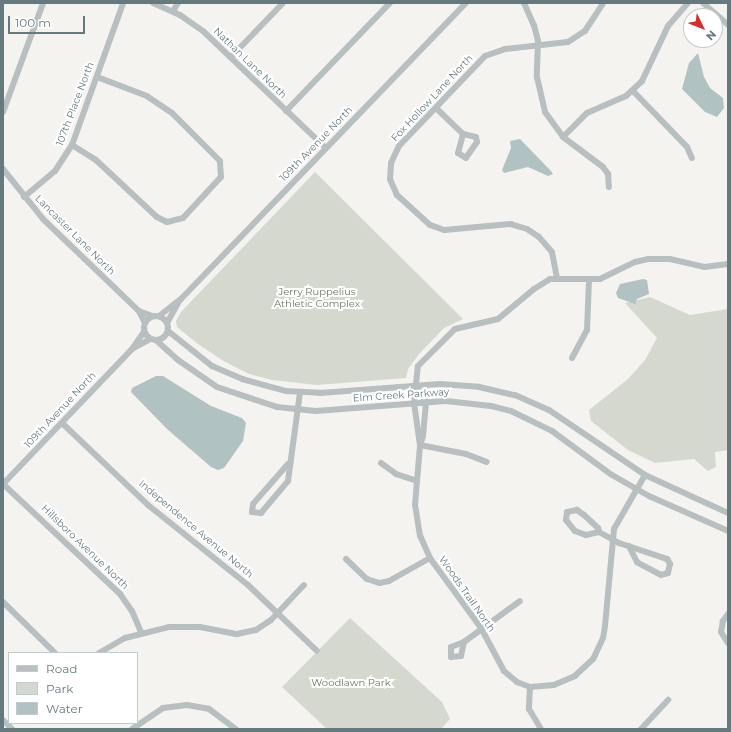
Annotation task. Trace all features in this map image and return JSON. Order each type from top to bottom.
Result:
[{"type":"street","points":[[3,112],[43,3]]},
{"type":"street","name":"107th Place North","points":[[24,197],[55,171],[72,145],[123,3]]},
{"type":"street","name":"Nathan Lane North","points":[[153,3],[173,12],[204,32],[326,148]]},
{"type":"street","points":[[173,12],[178,3]]},
{"type":"street","points":[[231,57],[283,3]]},
{"type":"street","points":[[286,111],[390,3]]},
{"type":"street","name":"109th Avenue North","points":[[156,316],[181,299],[466,3]]},
{"type":"street","points":[[524,3],[534,25],[538,47],[537,77],[541,101],[550,121],[563,136],[603,167],[608,174],[609,187]]},
{"type":"street","name":"Fox Hollow Lane North","points":[[557,278],[552,252],[539,238],[527,229],[510,224],[452,230],[436,228],[424,221],[397,195],[390,179],[392,158],[399,146],[485,56],[505,49],[560,44],[577,37],[593,21],[603,3]]},
{"type":"street","points":[[563,136],[587,113],[618,101],[633,90],[648,72],[668,26],[688,3]]},
{"type":"street","points":[[703,3],[728,25]]},
{"type":"street","points":[[72,145],[96,160],[157,217],[167,222],[183,218],[221,177],[220,161],[166,108],[147,96],[97,77]]},
{"type":"street","points":[[633,90],[687,147],[692,158]]},
{"type":"street","points":[[436,108],[463,134]]},
{"type":"street","name":"Lancaster Lane North","points":[[3,169],[43,220],[139,312],[145,323]]},
{"type":"street","points":[[557,278],[589,281],[605,278],[642,260],[670,260],[704,267],[728,264]]},
{"type":"street","name":"Woods Trail North","points":[[530,687],[517,682],[504,671],[481,628],[430,558],[418,525],[415,505],[420,445],[414,403],[415,385],[418,366],[455,329],[498,319],[541,283],[557,278]]},
{"type":"street","points":[[572,358],[587,330],[589,281]]},
{"type":"street","name":"109th Avenue North","points":[[168,323],[181,299]]},
{"type":"street","name":"Lancaster Lane North","points":[[139,312],[156,316]]},
{"type":"street","points":[[156,316],[168,323],[168,331],[165,337],[157,341],[150,339],[144,332],[145,323],[156,316]]},
{"type":"street","name":"Elm Creek Parkway","points":[[168,331],[206,362],[223,371],[261,385],[300,392],[349,391],[415,385],[479,387],[526,399],[573,425],[619,459],[645,475],[728,512]]},
{"type":"street","name":"109th Avenue North","points":[[3,484],[132,349],[144,332]]},
{"type":"street","name":"109th Avenue North","points":[[132,349],[150,339]]},
{"type":"street","name":"Elm Creek Parkway","points":[[157,341],[178,360],[217,386],[259,403],[298,409],[329,410],[426,402],[468,402],[491,406],[531,419],[552,431],[606,471],[636,489],[728,531]]},
{"type":"street","points":[[415,385],[426,402]]},
{"type":"street","points":[[288,464],[253,504],[252,512],[261,512],[282,489],[290,471],[288,464],[300,392]]},
{"type":"street","name":"Woods Trail North","points":[[420,445],[423,436],[426,402]]},
{"type":"street","name":"Independence Avenue North","points":[[62,423],[148,505],[248,585],[317,651]]},
{"type":"street","points":[[420,445],[466,454],[487,462]]},
{"type":"street","points":[[381,463],[396,474],[417,480]]},
{"type":"street","points":[[541,729],[529,709],[530,687],[554,685],[575,676],[593,659],[598,650],[605,626],[614,529],[645,475]]},
{"type":"street","name":"Hillsboro Avenue North","points":[[3,484],[120,594],[132,611],[141,632]]},
{"type":"street","points":[[599,532],[598,528],[577,510],[567,512],[566,520],[576,531],[586,534],[599,532],[629,546],[667,559],[670,564],[668,572],[661,575],[637,562],[629,546]]},
{"type":"street","points":[[346,559],[367,578],[379,583],[389,581],[430,558]]},
{"type":"street","points":[[101,652],[141,632],[185,626],[246,633],[264,625],[278,613],[304,585]]},
{"type":"street","points":[[3,602],[55,652]]},
{"type":"street","points":[[464,642],[481,628],[520,602]]},
{"type":"street","points":[[728,614],[723,621],[721,632],[728,643]]},
{"type":"street","points":[[641,729],[668,700]]},
{"type":"street","points":[[132,729],[163,708],[187,705],[209,709],[236,729]]},
{"type":"street","points":[[3,720],[12,729]]},
{"type":"green space","name":"Jerry Ruppelius Athletic Complex","points":[[315,172],[463,319],[444,328],[419,354],[408,369],[406,378],[317,385],[272,380],[249,374],[225,362],[198,344],[177,327],[176,321],[181,312]]},
{"type":"green space","points":[[650,297],[690,315],[728,309],[728,450],[715,452],[716,467],[708,471],[694,459],[655,463],[628,450],[591,421],[589,410],[628,379],[645,360],[657,338],[625,303]]},
{"type":"green space","name":"Woodlawn Park","points":[[350,618],[442,702],[450,719],[441,729],[327,729],[282,687]]},
{"type":"water","points":[[698,53],[704,77],[710,88],[723,98],[724,108],[717,117],[705,112],[682,89],[689,63]]},
{"type":"water","points":[[520,139],[553,174],[548,176],[528,167],[504,173],[502,170],[511,148],[510,141]]},
{"type":"water","points":[[643,279],[647,280],[649,294],[637,299],[635,304],[618,298],[616,293],[620,284]]},
{"type":"water","points":[[156,376],[163,376],[211,406],[242,418],[246,423],[243,441],[224,468],[218,470],[211,467],[167,429],[131,392],[132,388]]}]
